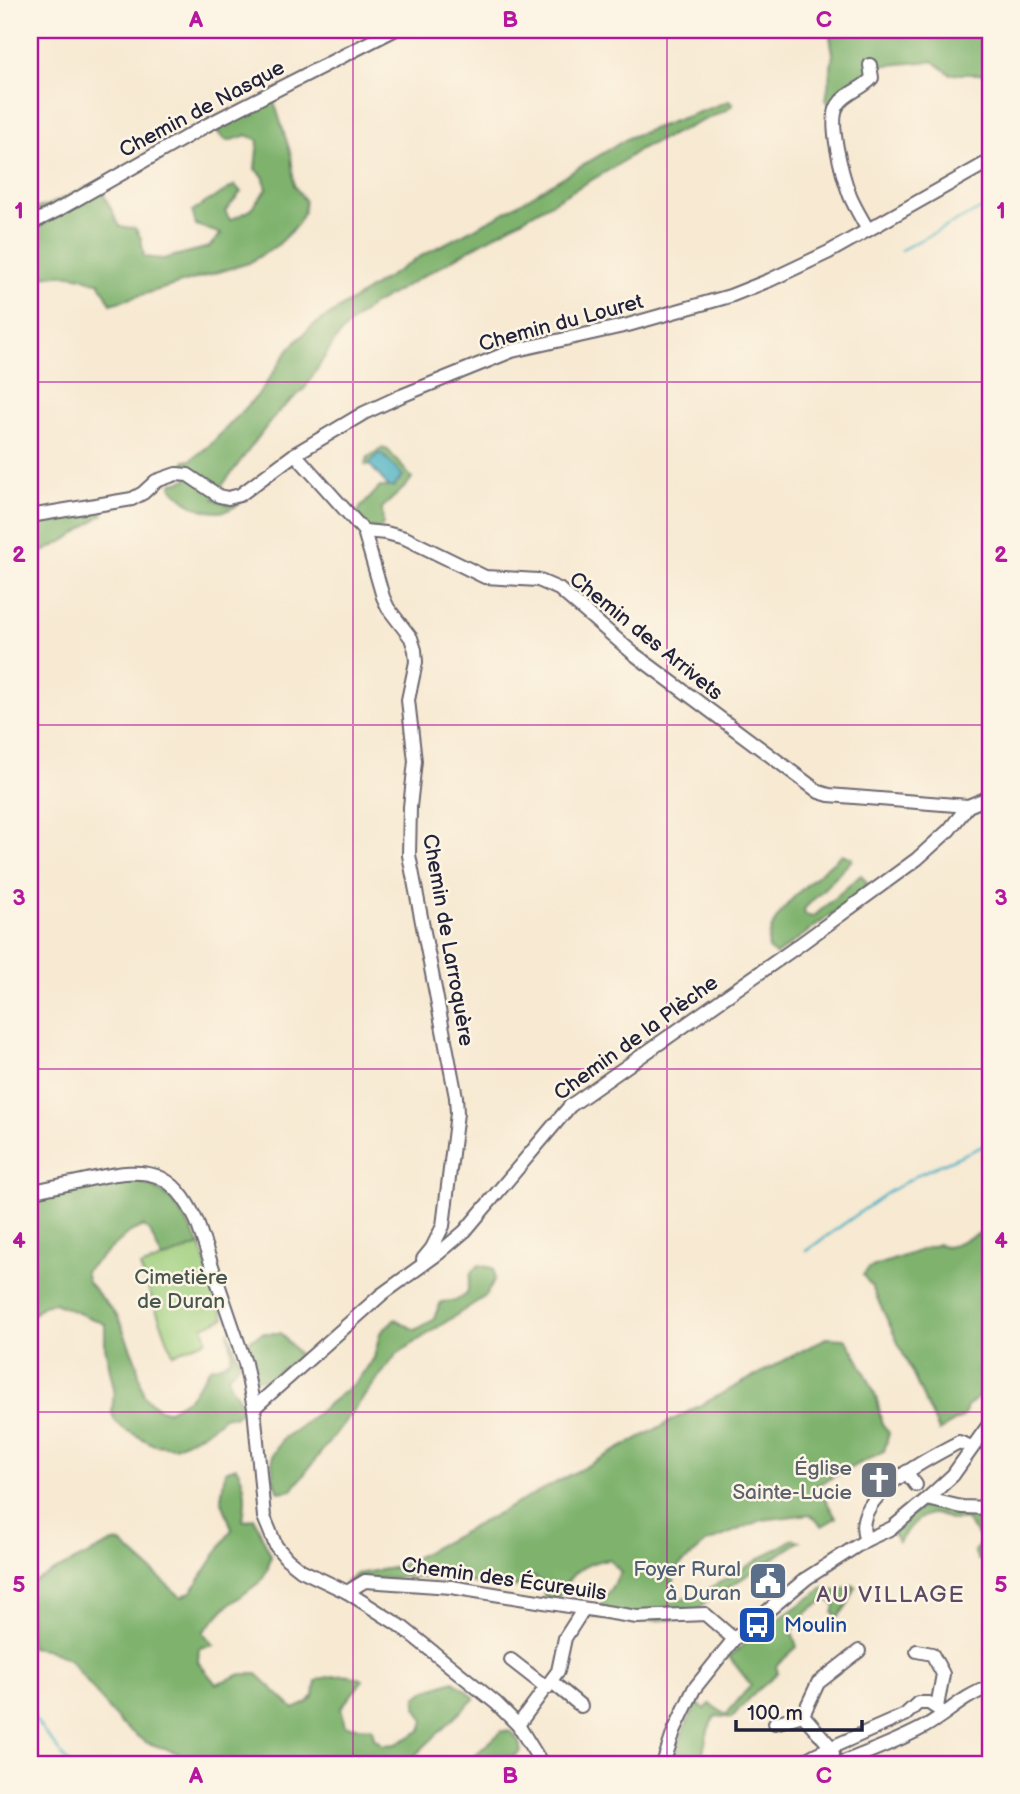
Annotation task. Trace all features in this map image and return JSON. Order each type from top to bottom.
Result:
[{"type":"street","name":"Chemin de Nasque","points":[[30,224],[207,125],[394,30]]},
{"type":"street","points":[[868,230],[845,179],[834,117],[839,102],[872,78],[870,65]]},
{"type":"street","name":"Chemin du Louret","points":[[30,516],[132,499],[156,481],[176,474],[188,475],[219,496],[228,498],[240,495],[295,454],[364,413],[512,351],[582,337],[730,296],[770,280],[868,230],[990,161]]},
{"type":"street","points":[[295,454],[365,531]]},
{"type":"street","name":"Chemin des Arrivets","points":[[365,531],[405,538],[485,577],[538,580],[559,589],[634,654],[819,792],[968,806],[990,797]]},
{"type":"street","name":"Chemin de Larroquère","points":[[365,531],[383,597],[411,638],[415,650],[416,662],[408,701],[415,761],[409,855],[456,1097],[457,1114],[443,1226],[432,1248],[412,1273]]},
{"type":"street","name":"Chemin de la Plèche","points":[[254,1408],[381,1295],[439,1253],[481,1214],[556,1119],[570,1106],[917,859],[949,830],[968,806]]},
{"type":"street","points":[[30,1192],[135,1171],[160,1177],[180,1192],[191,1207],[197,1222],[244,1363],[254,1408],[261,1500],[269,1532],[287,1559],[301,1570],[347,1592],[402,1627],[496,1703],[518,1725],[542,1764]]},
{"type":"street","points":[[663,1764],[674,1731],[694,1689],[734,1639],[796,1585],[866,1540],[892,1528],[927,1499],[953,1475],[990,1423]]},
{"type":"street","points":[[866,1540],[862,1526],[879,1495],[906,1472],[959,1442],[972,1447]]},
{"type":"street","points":[[906,1472],[916,1485]]},
{"type":"street","points":[[927,1499],[962,1507],[990,1507]]},
{"type":"street","name":"Chemin des Écureuils","points":[[347,1592],[359,1583],[377,1581],[451,1587],[637,1617],[705,1614],[734,1639]]},
{"type":"street","points":[[518,1725],[550,1685],[561,1663],[565,1638],[583,1610]]},
{"type":"street","points":[[775,1723],[803,1715],[818,1684],[859,1651]]},
{"type":"street","points":[[917,1651],[932,1654],[942,1670],[940,1710]]},
{"type":"street","points":[[511,1660],[581,1706]]},
{"type":"street","points":[[803,1715],[831,1747],[837,1764],[914,1732],[940,1710],[990,1687]]},
{"type":"street","points":[[799,1764],[905,1715],[918,1703],[929,1703],[940,1710]]},
{"type":"green space","points":[[829,30],[987,30],[990,39],[990,74],[950,74],[933,61],[876,66],[865,81],[829,104],[826,100],[833,54]]},
{"type":"green space","points":[[273,98],[291,155],[294,185],[305,201],[304,212],[297,225],[279,244],[249,263],[111,304],[99,282],[65,275],[30,279],[30,209],[46,206],[88,187],[103,193],[120,227],[135,228],[141,238],[144,257],[163,259],[209,247],[221,234],[196,225],[192,211],[235,185],[241,192],[225,211],[230,220],[249,211],[267,189],[263,176],[255,169],[258,140],[247,135],[228,140],[215,128]]},
{"type":"green space","points":[[729,101],[733,104],[727,110],[640,149],[616,166],[371,306],[347,326],[305,388],[276,414],[214,499],[229,505],[239,504],[221,512],[212,512],[193,505],[171,487],[172,483],[186,480],[189,470],[183,466],[185,461],[191,460],[211,444],[259,394],[289,349],[311,327],[419,257],[500,215],[630,137]]},
{"type":"green space","points":[[383,448],[388,450],[412,478],[382,508],[381,528],[369,528],[357,515],[360,508],[380,487],[393,487],[369,464],[371,466],[365,465],[368,457]]},
{"type":"green space","points":[[99,511],[103,514],[71,537],[30,559],[30,522]]},
{"type":"green space","points":[[842,854],[852,858],[851,861],[804,909],[805,915],[813,917],[861,875],[868,884],[859,894],[776,955],[769,950],[769,937],[783,910]]},
{"type":"green space","points":[[134,1181],[147,1184],[167,1196],[181,1213],[200,1245],[162,1259],[150,1232],[143,1226],[130,1232],[85,1271],[88,1282],[118,1317],[136,1362],[144,1396],[157,1408],[167,1411],[190,1397],[210,1368],[230,1359],[232,1352],[228,1331],[240,1363],[228,1376],[229,1383],[243,1405],[241,1411],[234,1417],[225,1416],[207,1431],[175,1447],[154,1445],[115,1421],[112,1413],[114,1389],[105,1347],[105,1324],[54,1303],[44,1305],[30,1317],[30,1201]]},
{"type":"green space","points":[[990,1229],[990,1377],[984,1382],[988,1388],[967,1407],[964,1416],[939,1431],[872,1287],[863,1275],[869,1268],[938,1244],[948,1247]]},
{"type":"green space","name":"Cimetière de Duran","points":[[200,1245],[224,1318],[203,1327],[207,1340],[173,1354],[140,1267]]},
{"type":"green space","points":[[479,1265],[493,1268],[494,1273],[493,1283],[484,1297],[397,1354],[292,1490],[279,1492],[273,1478],[272,1456],[283,1438],[356,1382],[374,1358],[380,1333],[395,1319],[415,1330],[433,1320],[441,1302],[454,1301],[467,1294],[471,1273]]},
{"type":"green space","points":[[262,1333],[281,1333],[300,1356],[267,1379],[256,1379],[246,1343]]},
{"type":"green space","points":[[826,1338],[845,1339],[865,1372],[877,1401],[881,1421],[889,1433],[884,1451],[817,1485],[836,1518],[822,1526],[810,1514],[762,1520],[706,1543],[677,1568],[672,1588],[679,1599],[695,1597],[793,1539],[800,1541],[703,1604],[691,1618],[636,1622],[593,1617],[621,1572],[609,1559],[591,1564],[577,1572],[557,1600],[544,1597],[544,1585],[535,1577],[514,1588],[451,1580],[406,1578],[384,1578],[344,1584],[357,1574],[398,1567]]},
{"type":"green space","points":[[236,1467],[245,1493],[243,1520],[254,1518],[271,1556],[261,1581],[225,1608],[203,1632],[214,1645],[199,1648],[198,1662],[216,1684],[241,1674],[257,1674],[294,1709],[314,1696],[316,1681],[339,1676],[353,1676],[363,1680],[341,1708],[345,1726],[372,1728],[374,1738],[383,1745],[396,1744],[421,1730],[424,1721],[416,1707],[416,1698],[427,1690],[454,1681],[475,1698],[406,1764],[228,1764],[199,1760],[145,1742],[120,1723],[69,1659],[45,1649],[30,1647],[30,1583],[113,1542],[121,1543],[181,1597],[192,1591],[232,1529],[221,1499],[225,1471]]},
{"type":"green space","points":[[929,1502],[989,1511],[990,1554],[978,1560],[974,1551],[983,1542],[965,1519],[954,1520],[937,1514],[918,1520],[899,1542],[891,1531]]},
{"type":"green space","points":[[853,1585],[856,1587],[838,1617],[833,1613],[835,1606],[830,1600],[813,1607],[792,1632],[797,1647],[776,1666],[778,1673],[732,1718],[716,1716],[710,1726],[699,1764],[672,1764],[683,1731],[697,1703],[705,1709],[710,1704],[726,1715],[751,1685],[729,1657],[754,1636],[825,1587],[837,1591]]},
{"type":"green space","points":[[502,1731],[512,1732],[521,1751],[505,1764],[465,1764]]},
{"type":"water","points":[[378,454],[382,454],[403,476],[393,487],[389,487],[369,464]]},
{"type":"waterway","points":[[901,250],[990,204]]},
{"type":"waterway","points":[[806,1251],[887,1193],[921,1173],[990,1143]]},
{"type":"waterway","points":[[30,1713],[69,1764]]},
{"type":"place","name":"Église Sainte-Lucie","points":[[879,1480]]},
{"type":"place","name":"Foyer Rural à Duran","points":[[768,1581]]},
{"type":"place","name":"Moulin","points":[[757,1625]]},
{"type":"district","name":"AU VILLAGE","points":[[891,1595]]}]
